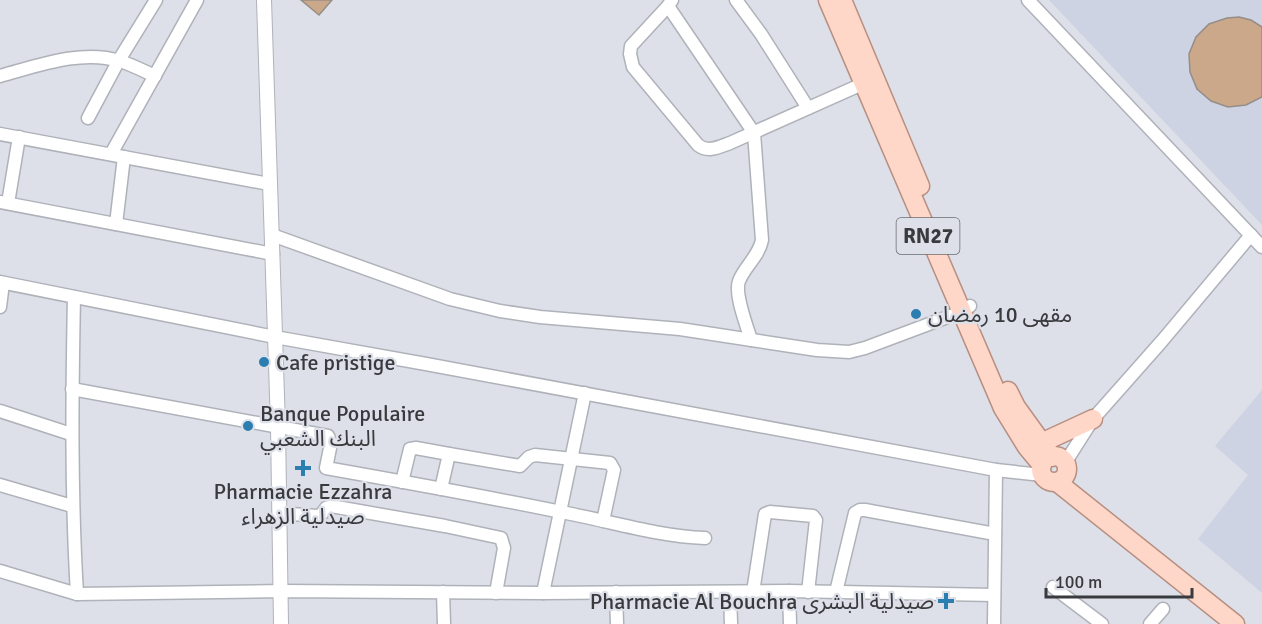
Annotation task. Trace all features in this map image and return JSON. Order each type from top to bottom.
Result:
[{"type":"main road","name":"RN27","points":[[828,0],[869,81],[966,309],[1016,407],[1052,465],[1092,510],[1235,624]]},
{"type":"main road","name":"RN27","points":[[842,0],[869,81]]},
{"type":"main road","points":[[1052,465],[1093,419]]},
{"type":"street","points":[[88,118],[119,60],[156,0]]},
{"type":"street","points":[[111,154],[197,0]]},
{"type":"street","points":[[264,0],[282,624]]},
{"type":"street","points":[[736,0],[761,34],[808,108]]},
{"type":"street","points":[[1028,0],[1262,247]]},
{"type":"street","points":[[751,340],[738,285],[759,252],[762,240],[754,133],[670,3],[631,46],[633,67],[702,148],[713,149],[754,133],[869,81]]},
{"type":"street","points":[[0,76],[48,63],[79,58],[119,60],[155,76]]},
{"type":"street","points":[[0,134],[269,184]]},
{"type":"street","points":[[19,137],[4,203],[273,254]]},
{"type":"street","points":[[116,224],[124,157]]},
{"type":"street","points":[[272,235],[432,293],[482,307],[540,317],[680,329],[817,350],[849,352],[882,343],[966,309]]},
{"type":"street","points":[[0,307],[1,283],[275,337],[996,470],[1052,465],[1162,341],[1251,235]]},
{"type":"street","points":[[74,297],[71,434],[77,594]]},
{"type":"street","points":[[72,389],[328,436],[331,443],[327,468],[560,512],[669,536],[705,538]]},
{"type":"street","points":[[543,593],[585,393]]},
{"type":"street","points":[[0,411],[71,434]]},
{"type":"street","points":[[402,482],[410,449],[416,448],[520,466],[532,456],[610,463],[614,470],[603,521]]},
{"type":"street","points":[[441,489],[449,454]]},
{"type":"street","points":[[994,624],[996,470]]},
{"type":"street","points":[[0,485],[72,506]]},
{"type":"street","points":[[279,513],[317,516],[331,506],[501,538],[504,548],[496,592]]},
{"type":"street","points":[[836,592],[855,513],[858,510],[995,534]]},
{"type":"street","points":[[753,592],[765,514],[770,512],[813,516],[816,520],[808,592]]},
{"type":"street","points":[[0,571],[77,594],[282,591],[543,593],[789,591],[994,595]]},
{"type":"street","points":[[1053,587],[1102,624]]},
{"type":"street","points":[[789,591],[790,624]]},
{"type":"street","points":[[443,592],[444,624]]},
{"type":"street","points":[[616,592],[617,624]]},
{"type":"street","points":[[730,592],[731,624]]},
{"type":"street","points":[[1150,624],[1163,609]]},
{"type":"shaded area","points":[[1049,0],[1262,0],[1262,225]]},
{"type":"shaded area","points":[[1262,390],[1262,593],[1198,539],[1248,475],[1215,446]]},
{"type":"building","points":[[301,0],[332,0],[319,15]]},
{"type":"building","points":[[1239,17],[1251,20],[1262,27],[1262,97],[1246,105],[1228,107],[1211,101],[1197,89],[1190,72],[1189,54],[1196,37],[1209,24]]},
{"type":"place","name":"مقهى 10 رمضان","points":[[916,314]]},
{"type":"place","name":"Cafe pristige","points":[[264,362]]},
{"type":"place","name":"Banque Populaire البنك الشعبي","points":[[248,426]]},
{"type":"place","name":"Pharmacie Ezzahra صيدلية الزهراء","points":[[303,468]]},
{"type":"place","name":"Pharmacie Al Bouchra صيدلية البشرى","points":[[946,601]]}]
